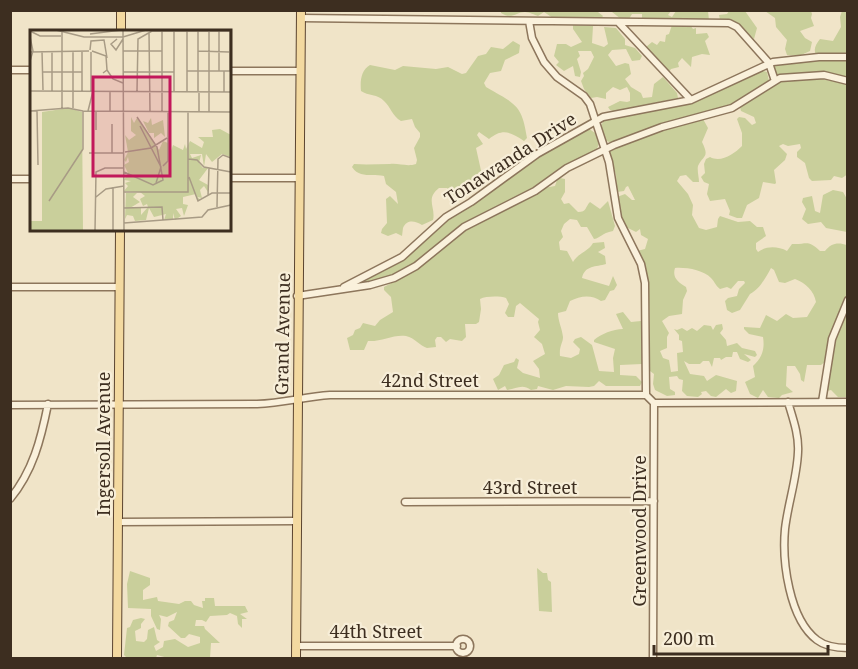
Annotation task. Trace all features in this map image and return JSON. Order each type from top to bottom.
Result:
[{"type":"main road","points":[[121,10],[121,30]]},
{"type":"main road","name":"Grand Avenue","points":[[296,658],[296,401],[301,14]]},
{"type":"main road","name":"Ingersoll Avenue","points":[[117,658],[120,231]]},
{"type":"street","points":[[301,14],[529,21],[729,23],[737,27],[769,63],[775,81]]},
{"type":"street","points":[[529,21],[532,38],[544,62],[557,77],[584,96],[593,110],[612,172],[618,218],[641,264],[645,283],[646,395],[654,403],[848,402]]},
{"type":"street","points":[[618,22],[691,100]]},
{"type":"street","name":"Tonawanda Drive","points":[[343,288],[402,257],[446,217],[471,202],[537,154],[608,115],[691,100],[769,63],[819,57],[848,57]]},
{"type":"street","points":[[10,70],[30,70]]},
{"type":"street","points":[[231,70],[300,70]]},
{"type":"street","name":"Tonawanda Drive","points":[[297,296],[376,284],[405,273],[464,227],[535,191],[567,168],[604,150],[662,127],[732,108],[780,78],[815,75],[848,81]]},
{"type":"street","points":[[231,178],[299,178]]},
{"type":"street","points":[[10,179],[30,179]]},
{"type":"street","points":[[10,287],[119,287]]},
{"type":"street","points":[[822,402],[832,339],[848,300]]},
{"type":"street","name":"42nd Street","points":[[10,405],[265,404],[330,395],[646,395]]},
{"type":"street","points":[[788,402],[798,446],[785,528],[788,580],[799,615],[812,635],[830,647],[848,648]]},
{"type":"street","name":"Greenwood Drive","points":[[654,403],[654,658]]},
{"type":"street","points":[[10,499],[32,465],[48,404]]},
{"type":"street","name":"43rd Street","points":[[405,502],[654,501]]},
{"type":"street","points":[[118,522],[296,521]]},
{"type":"street","name":"44th Street","points":[[296,646],[457,646]]},
{"type":"green space","points":[[501,10],[585,11],[598,12],[603,16],[601,19],[553,18],[544,12],[538,16],[522,12],[508,16],[501,13]]},
{"type":"green space","points":[[605,11],[671,11],[668,15],[672,17],[676,11],[708,11],[709,20],[642,20],[642,14],[632,14],[629,19],[621,19],[612,12]]},
{"type":"green space","points":[[729,11],[745,11],[757,28],[754,39],[734,21],[720,20],[719,15],[727,14]]},
{"type":"green space","points":[[765,11],[811,11],[814,26],[800,31],[812,42],[810,51],[799,56],[787,55],[785,49],[787,40],[776,27],[775,18]]},
{"type":"green space","points":[[842,11],[847,11],[847,55],[816,55],[815,47],[820,39],[833,41],[841,27]]},
{"type":"green space","points":[[573,25],[593,26],[592,43],[604,47],[608,44],[604,27],[616,28],[625,39],[625,45],[635,48],[642,56],[640,60],[632,61],[626,49],[612,50],[608,55],[616,66],[629,64],[631,74],[625,79],[631,87],[641,93],[643,98],[652,97],[654,84],[663,77],[677,93],[678,98],[614,111],[608,107],[620,101],[630,101],[627,87],[620,90],[613,87],[606,93],[606,99],[591,98],[581,81],[583,73],[588,69],[594,57],[591,51],[578,51],[580,77],[575,76],[573,66],[564,71],[556,65],[559,62],[554,56],[557,44],[566,44],[571,47],[582,42],[573,29]]},
{"type":"green space","points":[[672,25],[690,25],[693,29],[696,28],[696,34],[707,33],[709,37],[705,41],[710,55],[702,54],[692,57],[691,67],[682,58],[678,63],[679,67],[669,72],[646,47],[652,42],[657,45],[660,41],[665,42]]},
{"type":"green space","points":[[513,41],[520,45],[519,53],[505,60],[501,71],[490,73],[484,83],[486,87],[516,106],[523,118],[527,138],[524,141],[503,132],[489,139],[479,132],[477,135],[483,144],[476,148],[484,184],[470,191],[462,200],[455,197],[447,188],[439,188],[432,200],[433,220],[422,225],[414,222],[407,223],[403,228],[402,236],[396,233],[388,236],[381,233],[387,223],[386,199],[390,196],[398,204],[396,192],[386,184],[384,176],[362,174],[352,167],[354,164],[416,164],[414,148],[420,133],[412,119],[401,121],[382,99],[361,91],[361,80],[365,70],[370,65],[395,70],[403,66],[436,69],[448,67],[462,74],[466,73],[478,56],[486,54],[491,47],[503,49]]},
{"type":"green space","points":[[847,60],[847,79],[779,76],[773,71],[772,66],[775,64]]},
{"type":"green space","points":[[760,70],[767,72],[769,81],[730,106],[611,143],[605,140],[601,126],[604,120],[691,103]]},
{"type":"green space","points":[[816,78],[847,84],[848,174],[842,178],[834,176],[831,180],[812,181],[805,163],[797,157],[797,152],[801,148],[800,144],[788,146],[783,144],[779,146],[787,154],[785,160],[774,170],[776,183],[763,182],[759,198],[747,205],[742,218],[729,215],[730,211],[725,199],[710,201],[707,194],[709,184],[701,177],[705,173],[706,159],[727,157],[742,146],[742,133],[737,119],[739,117],[745,118],[752,125],[756,123],[754,117],[741,111],[740,107],[780,81]]},
{"type":"green space","points":[[703,119],[708,128],[702,142],[706,154],[698,166],[699,182],[693,182],[686,175],[680,176],[677,181],[688,194],[693,205],[692,215],[699,228],[706,230],[717,227],[720,216],[738,222],[750,221],[757,227],[763,227],[766,236],[756,243],[758,252],[772,247],[787,251],[792,244],[809,244],[820,251],[825,251],[835,244],[847,245],[847,293],[832,330],[826,361],[821,365],[807,365],[804,382],[795,366],[787,366],[786,386],[793,392],[779,398],[768,397],[763,390],[758,398],[750,394],[745,382],[755,377],[753,366],[761,356],[764,341],[763,337],[749,334],[744,327],[760,328],[766,315],[777,321],[786,314],[793,318],[807,317],[816,302],[806,285],[795,279],[785,283],[779,282],[771,268],[740,310],[732,313],[727,310],[725,301],[737,296],[744,281],[738,281],[731,289],[727,287],[720,289],[704,273],[675,268],[675,277],[686,287],[687,291],[683,300],[682,314],[669,316],[662,321],[669,333],[667,348],[660,351],[663,358],[669,360],[671,372],[678,371],[677,353],[683,352],[682,341],[679,340],[679,335],[674,329],[682,328],[687,331],[692,328],[697,331],[704,325],[711,326],[713,330],[716,325],[722,324],[723,329],[720,333],[726,340],[727,346],[737,343],[742,348],[755,351],[757,355],[755,357],[744,354],[751,360],[748,362],[740,359],[737,352],[733,352],[732,357],[721,360],[714,358],[712,367],[709,361],[689,364],[684,361],[690,374],[704,376],[707,381],[716,375],[737,381],[736,391],[731,393],[726,389],[716,397],[706,391],[701,392],[702,394],[698,397],[687,396],[682,391],[683,380],[677,376],[669,377],[670,389],[675,392],[675,395],[667,396],[655,390],[653,384],[654,374],[650,371],[648,295],[637,251],[645,249],[648,239],[641,235],[640,229],[636,232],[624,226],[617,197],[625,194],[635,200],[628,186],[624,191],[617,192],[616,175],[609,151],[655,132]]},
{"type":"green space","points":[[588,128],[595,133],[599,143],[597,149],[566,166],[529,191],[459,228],[402,272],[380,280],[354,285],[401,261],[447,219],[549,149]]},
{"type":"green space","points":[[560,178],[565,179],[565,192],[561,199],[564,204],[569,203],[581,212],[590,202],[600,209],[608,201],[615,226],[613,231],[594,239],[587,227],[581,227],[577,220],[570,219],[561,231],[563,237],[559,242],[560,250],[567,251],[573,262],[593,243],[604,242],[605,248],[598,252],[605,256],[606,264],[588,269],[582,278],[609,286],[613,276],[617,285],[605,300],[601,301],[586,296],[578,298],[570,301],[566,311],[558,313],[563,337],[560,356],[571,358],[579,354],[580,349],[573,342],[581,337],[592,345],[599,371],[614,372],[615,349],[594,342],[594,340],[607,332],[623,329],[616,314],[623,312],[631,322],[641,321],[642,364],[620,365],[620,375],[636,376],[642,382],[640,386],[606,386],[599,381],[589,387],[566,386],[553,390],[538,386],[537,389],[531,390],[522,387],[507,390],[505,386],[498,390],[493,379],[499,375],[504,365],[514,362],[516,358],[519,360],[517,368],[523,373],[540,378],[539,369],[533,361],[545,354],[542,344],[534,337],[540,330],[539,319],[520,303],[516,306],[514,317],[508,317],[505,313],[509,304],[506,298],[500,297],[480,299],[479,322],[465,324],[466,337],[462,341],[450,339],[446,342],[441,337],[437,337],[436,347],[427,348],[412,338],[401,336],[368,341],[364,350],[350,350],[347,338],[353,335],[355,330],[363,323],[375,326],[393,312],[391,297],[384,287],[418,269],[468,229],[544,188],[555,186]]},
{"type":"green space","points":[[833,190],[843,192],[847,199],[847,232],[826,228],[821,222],[808,224],[802,219],[806,209],[802,202],[803,198],[812,196],[815,211],[820,213],[823,195]]},
{"type":"green space","points":[[847,305],[847,397],[838,397],[831,390],[827,391],[835,339]]},
{"type":"green space","points":[[537,568],[547,573],[548,580],[551,582],[552,612],[539,611]]},
{"type":"green space","points":[[130,571],[150,578],[150,585],[143,590],[143,600],[157,597],[158,601],[179,604],[191,601],[194,605],[203,608],[202,601],[205,601],[205,598],[214,598],[215,606],[245,606],[248,612],[240,614],[247,619],[242,619],[242,628],[238,624],[237,616],[230,613],[210,616],[206,622],[196,620],[195,626],[204,626],[220,643],[211,643],[210,658],[168,658],[157,655],[156,658],[127,658],[124,655],[127,628],[133,620],[141,618],[145,619],[141,628],[135,631],[136,641],[144,642],[147,639],[148,630],[154,627],[157,640],[160,642],[154,646],[156,651],[163,647],[164,641],[175,639],[188,647],[200,643],[200,637],[189,634],[181,638],[168,626],[169,622],[174,620],[177,612],[167,617],[159,615],[160,630],[157,629],[151,616],[151,609],[128,608],[127,584]]}]
